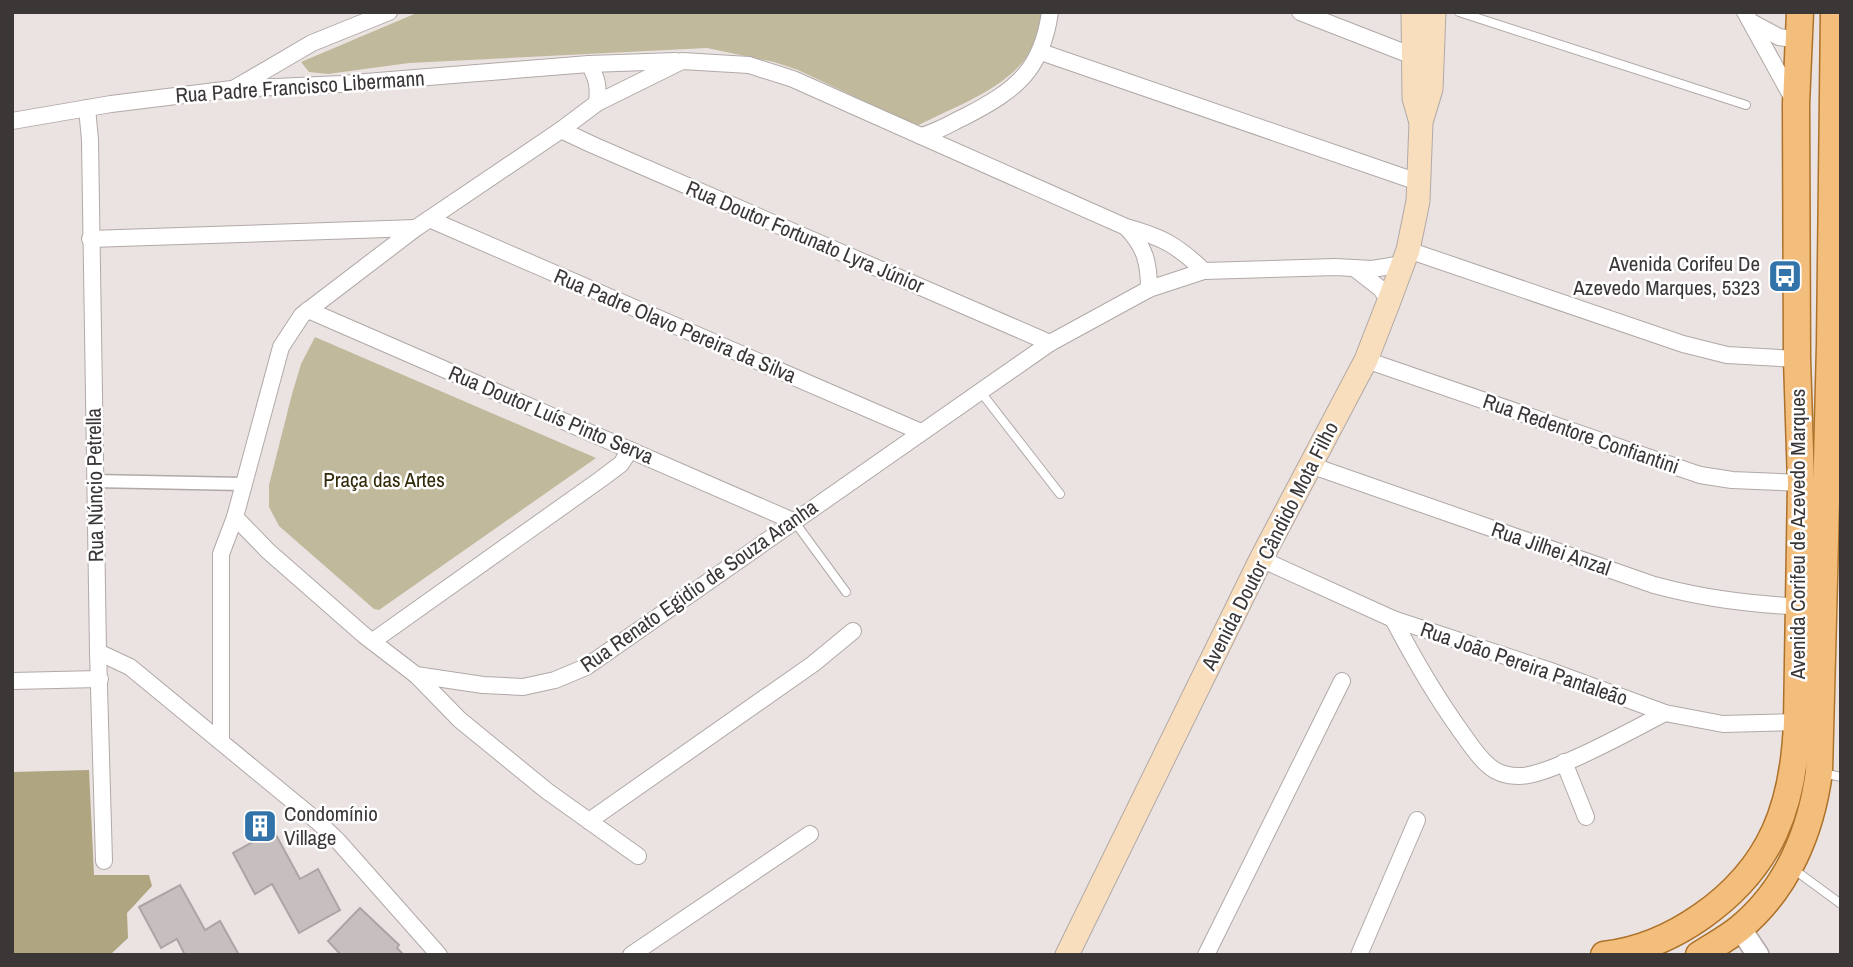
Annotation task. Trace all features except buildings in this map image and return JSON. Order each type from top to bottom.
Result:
[{"type":"main road","name":"Avenida Doutor Cândido Mota Filho","points":[[1413,12],[1414,98],[1421,122]]},
{"type":"main road","name":"Avenida Doutor Cândido Mota Filho","points":[[1067,955],[1261,559],[1366,360],[1389,301],[1406,257],[1418,201],[1421,122],[1432,80],[1434,12]]},
{"type":"main road","name":"Avenida Corifeu de Azevedo Marques","points":[[1604,955],[1657,943],[1686,928],[1731,893],[1759,863],[1775,834],[1787,799],[1797,738],[1801,483],[1797,359],[1796,104],[1800,12]]},
{"type":"main road","name":"Avenida Corifeu de Azevedo Marques","points":[[1699,955],[1740,928],[1776,891],[1790,867],[1815,802],[1830,775],[1837,202],[1834,12]]},
{"type":"street","points":[[232,89],[312,43],[389,12]]},
{"type":"street","points":[[921,136],[996,101],[1016,86],[1029,72],[1041,52],[1051,12]]},
{"type":"street","points":[[1300,12],[1413,56]]},
{"type":"street","points":[[1749,18],[1779,37],[1798,40]]},
{"type":"street","points":[[1749,18],[1796,104]]},
{"type":"street","points":[[1041,52],[1418,182]]},
{"type":"street","points":[[221,742],[221,554],[235,517],[281,347],[290,329],[308,310],[423,223],[614,93],[682,61],[749,65],[782,75],[1126,227],[1159,237],[1176,246],[1204,271]]},
{"type":"street","name":"Rua Padre Francisco Libermann","points":[[12,121],[232,89],[341,84],[589,64],[682,61]]},
{"type":"street","points":[[611,63],[615,80],[614,93]]},
{"type":"street","points":[[589,64],[597,79],[597,103]]},
{"type":"street","name":"Rua Núncio Petrella","points":[[87,108],[90,140],[97,652],[104,861]]},
{"type":"street","name":"Rua Doutor Fortunato Lyra Júnior","points":[[561,130],[1050,343]]},
{"type":"street","points":[[90,239],[423,223]]},
{"type":"street","name":"Rua Padre Olavo Pereira da Silva","points":[[423,223],[921,432]]},
{"type":"street","points":[[1126,227],[1139,241],[1147,257],[1149,289]]},
{"type":"street","points":[[1406,257],[1683,344],[1727,355],[1797,359]]},
{"type":"street","name":"Rua Renato Egidio de Souza Aranha","points":[[235,517],[268,551],[416,675],[483,685],[523,687],[555,680],[586,667],[1050,343],[1149,289],[1204,271],[1352,267],[1385,269],[1406,257]]},
{"type":"street","points":[[1352,267],[1369,278],[1389,301]]},
{"type":"street","name":"Rua Doutor Luís Pinto Serva","points":[[308,310],[793,521]]},
{"type":"street","name":"Rua Redentore Confiantini","points":[[1366,360],[1700,475],[1732,480],[1801,483]]},
{"type":"street","points":[[373,641],[601,479],[621,464],[630,450]]},
{"type":"street","name":"Rua Jilhei Anzal","points":[[1310,466],[1654,585],[1734,603],[1799,607]]},
{"type":"street","points":[[94,481],[243,484]]},
{"type":"street","name":"Rua João Pereira Pantaleão","points":[[1261,559],[1393,619],[1548,670],[1665,713],[1723,724],[1797,722]]},
{"type":"street","points":[[1393,619],[1420,671],[1450,716],[1481,759],[1498,772],[1529,775],[1564,762],[1665,713]]},
{"type":"street","points":[[589,821],[813,664],[853,631]]},
{"type":"street","points":[[97,652],[130,667],[338,841],[439,955]]},
{"type":"street","points":[[416,675],[460,720],[547,791],[638,856]]},
{"type":"street","points":[[12,681],[100,679]]},
{"type":"street","points":[[1206,955],[1342,681]]},
{"type":"street","points":[[1564,762],[1586,817]]},
{"type":"street","points":[[1360,955],[1417,820]]},
{"type":"street","points":[[631,955],[810,834]]},
{"type":"street","points":[[1740,928],[1758,955]]},
{"type":"lane","points":[[1459,12],[1746,104]]},
{"type":"lane","points":[[980,391],[1060,494]]},
{"type":"lane","points":[[793,521],[846,592]]},
{"type":"lane","points":[[1790,867],[1841,904]]},
{"type":"green space","points":[[419,12],[1044,12],[1038,36],[1028,55],[1014,71],[978,96],[917,126],[798,70],[774,62],[707,48],[409,63],[328,74],[309,72],[301,62]]},
{"type":"green space","name":"Praça das Artes","points":[[315,337],[596,458],[379,610],[374,609],[279,526],[269,507],[269,485],[292,394],[301,364]]},
{"type":"shaded area","points":[[89,770],[94,875],[149,875],[152,886],[127,913],[128,938],[110,955],[12,955],[12,772]]},
{"type":"place","name":"Avenida Corifeu De Azevedo Marques, 5323","points":[[1785,276]]},
{"type":"place","name":"Condomínio Village","points":[[260,826]]}]
